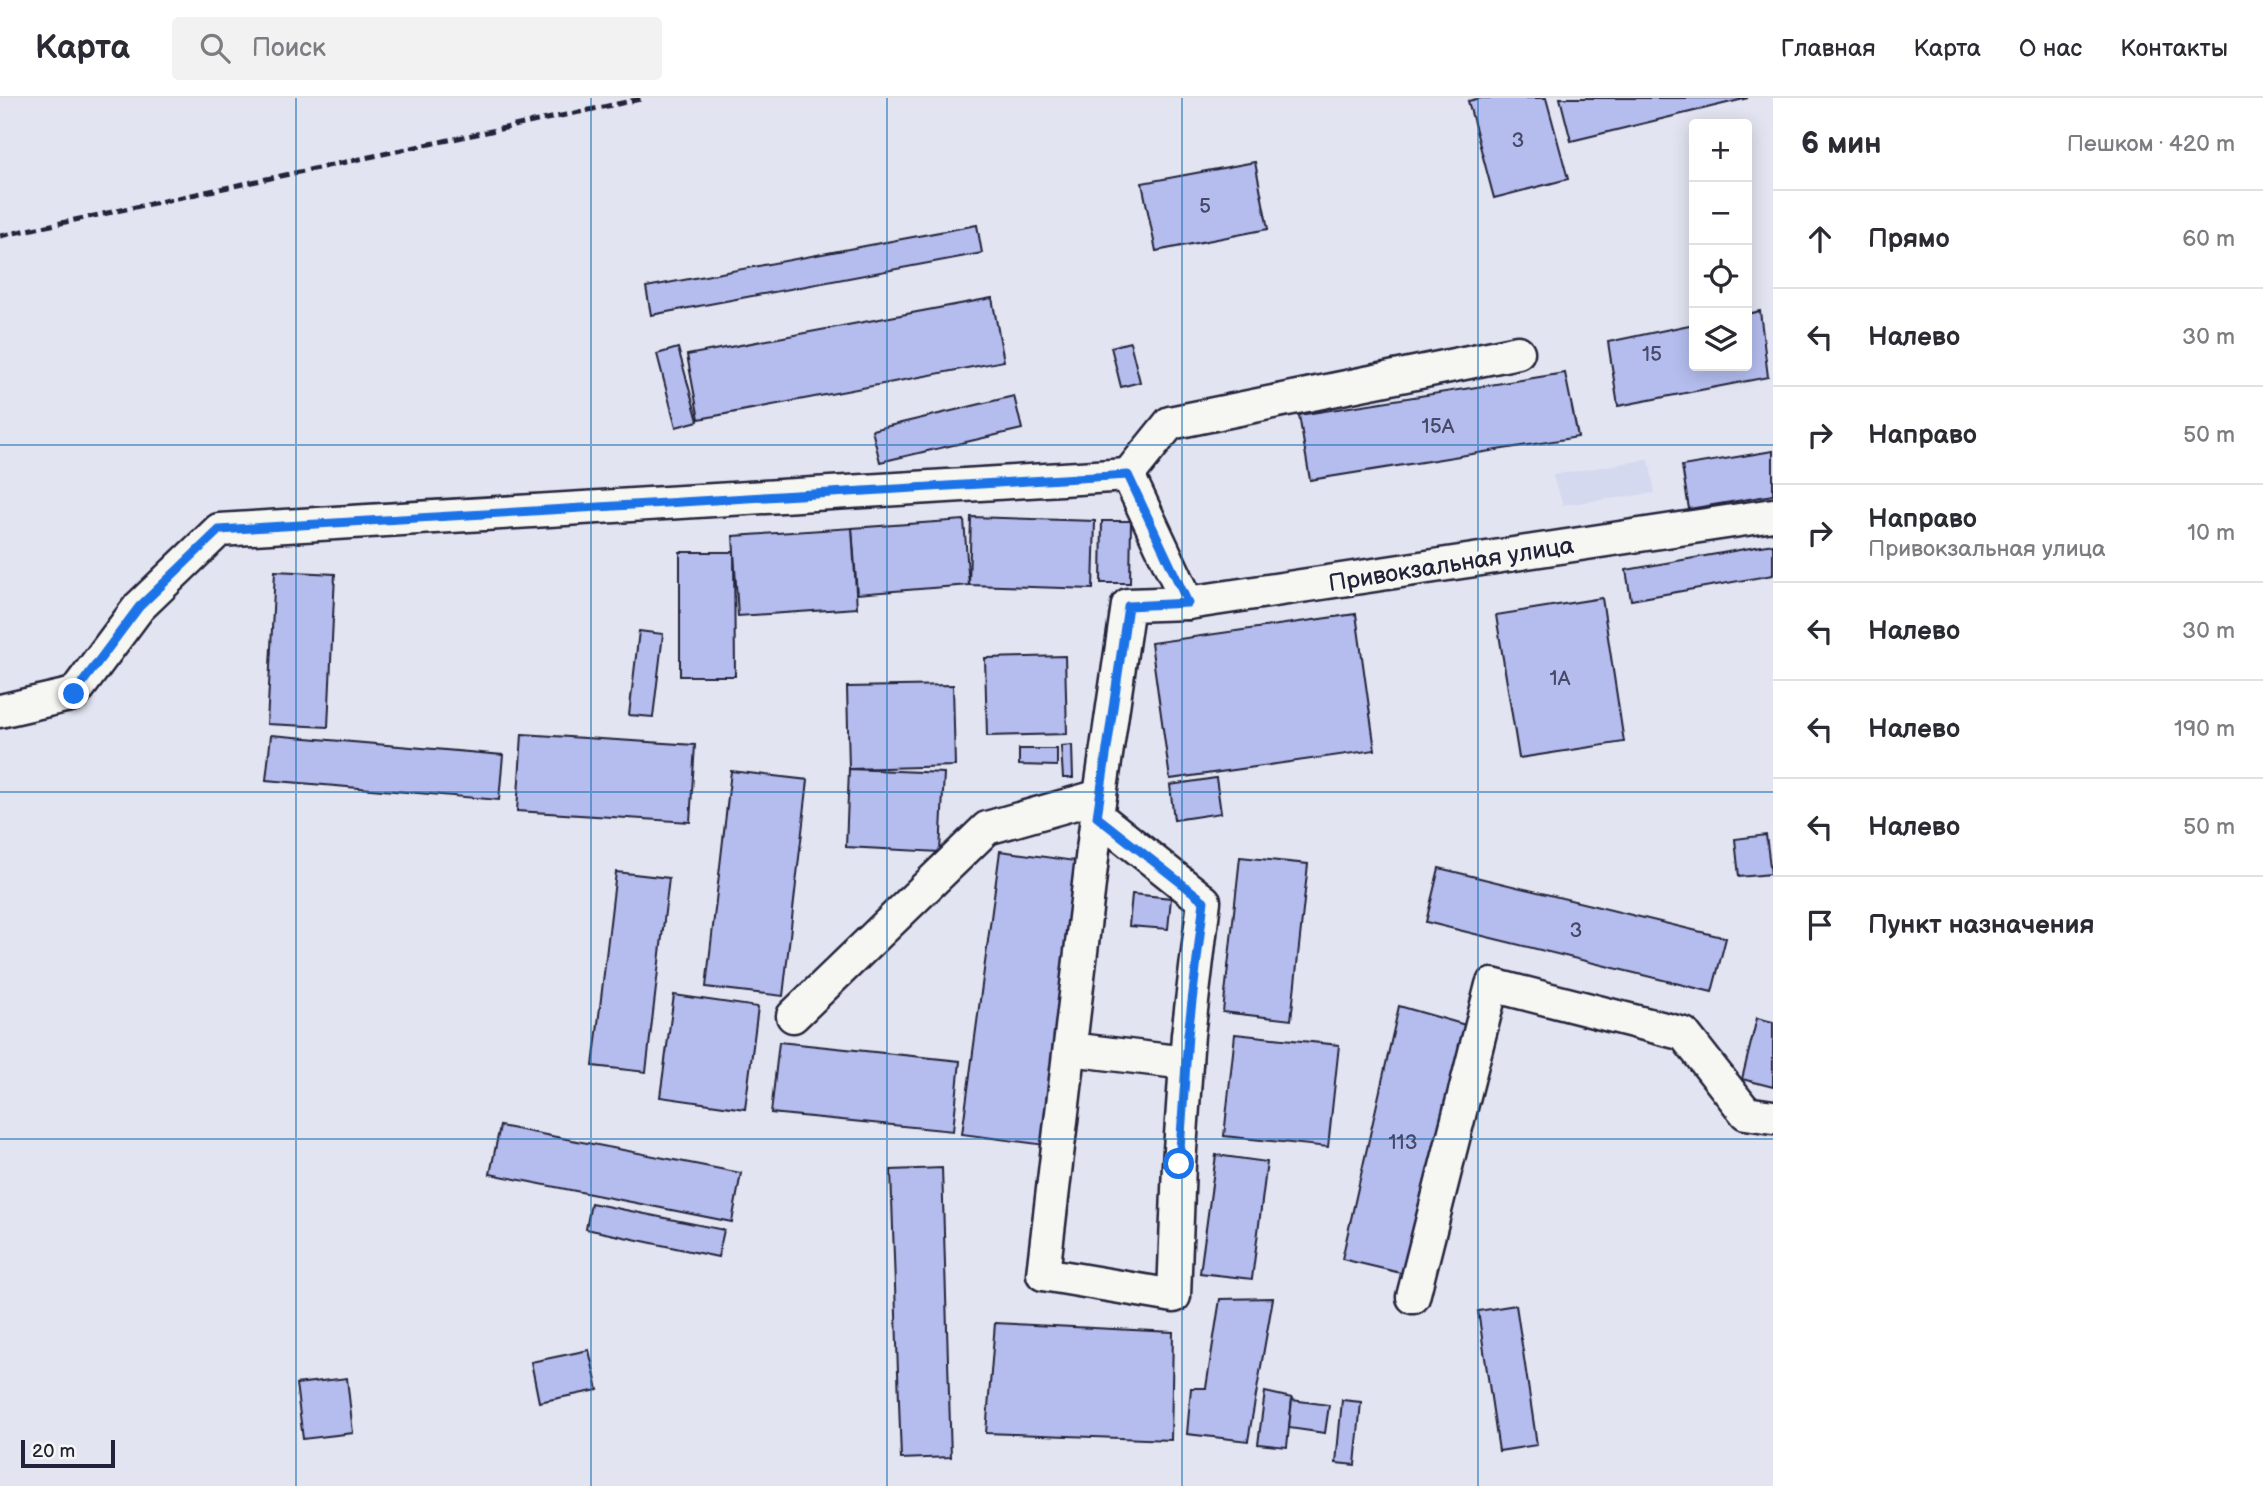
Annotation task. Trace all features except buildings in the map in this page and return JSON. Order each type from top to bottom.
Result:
[{"type":"street","points":[[0,711],[74,694],[139,607],[219,530],[1128,475],[1170,423],[1518,352]]},
{"type":"street","points":[[1128,475],[1188,603]]},
{"type":"street","name":"Привокзальная улица","points":[[1098,806],[1128,606],[1188,603],[1773,515]]},
{"type":"street","points":[[793,1016],[987,828],[1098,806]]},
{"type":"street","points":[[1098,806],[1204,901],[1186,1062],[1174,1296],[1043,1274],[1098,806]]},
{"type":"street","points":[[1413,1297],[1492,985],[1684,1034],[1746,1113],[1773,1117]]},
{"type":"street","points":[[1070,1049],[1186,1062]]},
{"type":"shaded area","points":[[1649,459],[1655,493],[1563,505],[1552,475]]},
{"type":"railway","points":[[0,236],[645,98]]},
{"type":"route","points":[[74,694],[139,607],[219,530],[1128,475],[1188,603],[1128,606],[1097,817],[1204,901],[1188,1035],[1179,1164]]}]
